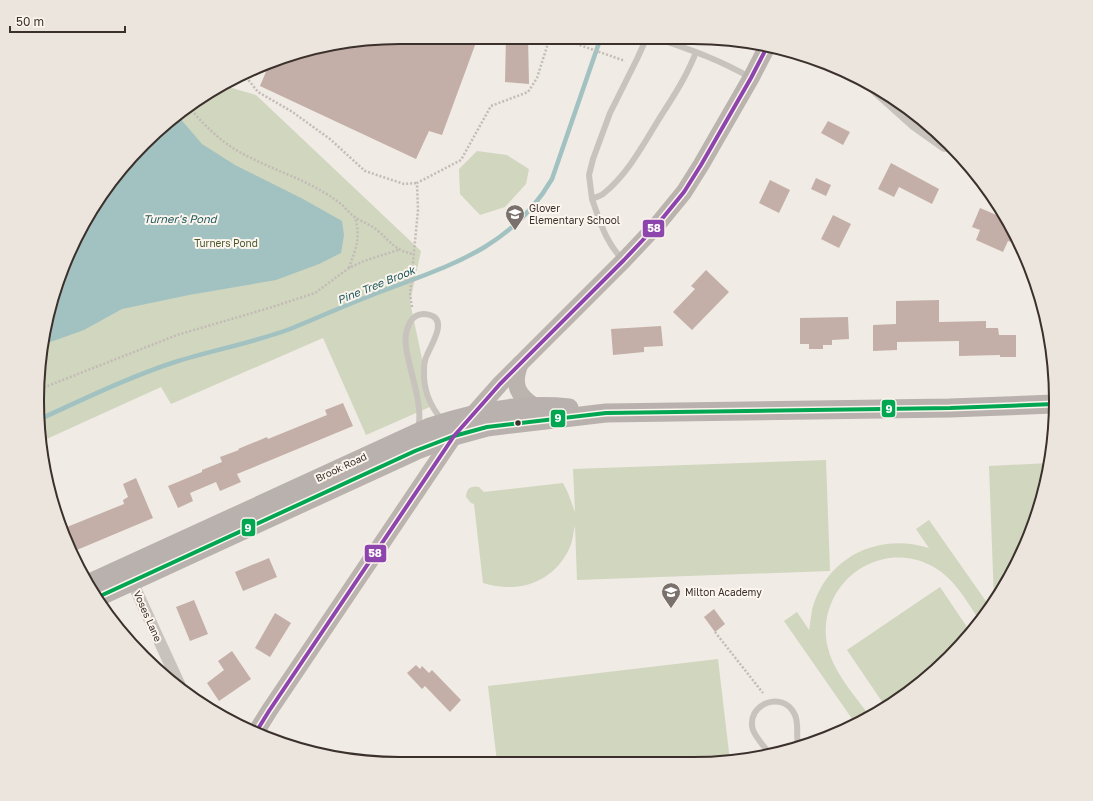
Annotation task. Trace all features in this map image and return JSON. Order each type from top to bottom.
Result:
[{"type":"main road","name":"Brook Road","points":[[101,595],[129,574],[416,433],[449,429],[488,427],[606,413],[950,408],[1049,404]]},
{"type":"main road","name":"Brook Road","points":[[94,582],[129,574],[415,451],[471,415],[504,409],[536,407],[566,408],[606,413]]},
{"type":"street","points":[[471,415],[624,260],[684,192],[751,78],[765,52]]},
{"type":"street","points":[[895,107],[914,124],[936,140]]},
{"type":"street","points":[[520,364],[516,378],[517,386],[523,399],[536,407]]},
{"type":"street","points":[[259,728],[449,429]]},
{"type":"street","name":"Voses Lane","points":[[129,574],[176,678]]},
{"type":"lane","points":[[624,260],[613,249],[607,240],[592,199],[589,175],[593,159],[610,113],[644,44]]},
{"type":"lane","points":[[673,44],[725,63],[751,78]]},
{"type":"lane","points":[[592,199],[603,194],[618,179],[636,155],[684,80],[696,52]]},
{"type":"lane","points":[[416,433],[420,414],[407,357],[405,337],[408,324],[411,320],[422,314],[433,316],[437,320],[438,325],[438,330],[425,362],[424,378],[427,395],[430,402],[449,429]]},
{"type":"lane","points":[[766,749],[756,735],[752,724],[753,716],[756,710],[770,701],[781,702],[793,711],[796,721],[798,741]]},
{"type":"path","points":[[247,79],[258,92],[291,111],[330,139],[365,172],[404,184],[417,183],[461,160],[492,106],[528,92],[537,78],[548,44]]},
{"type":"path","points":[[578,44],[614,57]]},
{"type":"path","points":[[193,111],[212,131],[235,149],[268,166],[308,183],[341,204],[355,217],[376,230],[398,250],[414,254]]},
{"type":"path","points":[[410,294],[418,210],[417,183]]},
{"type":"path","points":[[349,268],[357,248],[358,228],[355,217]]},
{"type":"path","points":[[45,387],[177,335],[315,293],[349,268],[364,261],[398,250]]},
{"type":"path","points":[[715,632],[770,701]]},
{"type":"green space","name":"Turners Pond","points":[[230,88],[256,95],[421,251],[410,302],[432,406],[366,435],[323,338],[171,404],[161,387],[46,439],[44,400],[47,354],[51,331],[63,286],[81,243],[104,202],[132,165],[148,148],[165,132],[202,104]]},
{"type":"green space","points":[[477,151],[507,155],[529,169],[526,184],[505,207],[480,215],[460,194],[459,169]]},
{"type":"green space","points":[[826,460],[830,571],[577,580],[575,526],[570,547],[563,559],[555,569],[545,577],[534,583],[522,586],[496,586],[483,583],[474,504],[471,503],[466,497],[468,490],[471,487],[479,487],[484,492],[563,483],[575,512],[573,469]]},
{"type":"green space","points":[[1043,463],[1037,493],[1022,537],[994,591],[989,466]]},
{"type":"green space","points":[[929,520],[987,602],[977,616],[964,597],[946,575],[930,565],[909,558],[888,558],[869,564],[853,574],[839,589],[830,606],[826,626],[828,648],[835,666],[845,683],[866,711],[852,719],[784,621],[797,612],[809,630],[813,606],[822,586],[845,560],[860,552],[876,546],[894,543],[911,544],[929,548],[916,529]]},
{"type":"green space","points":[[940,587],[967,628],[945,653],[928,669],[882,702],[847,650]]},
{"type":"green space","points":[[718,659],[729,755],[692,757],[496,757],[488,686]]},
{"type":"water","name":"Turner's Pond","points":[[181,120],[202,144],[235,165],[303,199],[342,221],[344,235],[341,253],[319,264],[276,280],[189,295],[122,309],[84,330],[49,342],[56,308],[71,264],[92,222],[118,183],[148,148]]},
{"type":"building","points":[[475,44],[442,135],[429,131],[416,159],[260,86],[267,70],[308,56],[331,51],[377,45]]},
{"type":"building","points":[[506,44],[528,44],[529,84],[505,82]]},
{"type":"building","points":[[828,121],[850,132],[843,145],[821,133]]},
{"type":"building","points":[[891,163],[939,189],[932,204],[899,187],[894,197],[878,189]]},
{"type":"building","points":[[816,178],[831,185],[826,196],[811,189]]},
{"type":"building","points":[[770,180],[790,190],[779,213],[759,203]]},
{"type":"building","points":[[980,208],[997,215],[1011,242],[1008,241],[1003,252],[976,240],[980,230],[972,227]]},
{"type":"building","points":[[833,215],[851,224],[839,248],[821,239]]},
{"type":"building","points":[[706,270],[729,292],[692,330],[673,312],[695,289],[691,286]]},
{"type":"building","points":[[939,300],[939,322],[986,321],[986,328],[998,328],[999,335],[1016,335],[1016,357],[1000,357],[1000,355],[959,356],[959,341],[897,342],[897,350],[873,351],[873,325],[896,324],[896,301]]},
{"type":"building","points":[[848,317],[849,339],[832,340],[832,345],[823,345],[823,349],[809,349],[809,344],[800,344],[800,318]]},
{"type":"building","points":[[661,326],[663,346],[644,347],[644,352],[613,355],[611,329]]},
{"type":"building","points":[[343,403],[353,426],[237,474],[241,482],[220,491],[216,482],[190,493],[193,501],[178,508],[168,486],[222,462],[220,457],[267,437],[268,439],[327,415],[325,410]]},
{"type":"building","points":[[136,478],[153,518],[77,550],[67,527],[124,504],[123,500],[128,497],[123,484]]},
{"type":"building","points":[[269,558],[277,577],[243,591],[235,572]]},
{"type":"building","points":[[194,600],[208,634],[190,641],[176,607]]},
{"type":"building","points":[[714,609],[725,624],[715,632],[704,617]]},
{"type":"building","points":[[275,613],[291,623],[270,657],[255,648]]},
{"type":"building","points":[[232,651],[251,679],[219,701],[207,683],[224,670],[218,661]]},
{"type":"building","points":[[416,665],[420,669],[422,666],[429,673],[432,670],[461,700],[450,712],[425,686],[422,689],[407,673]]},
{"type":"waterway","name":"Pine Tree Brook","points":[[45,417],[141,374],[175,362],[290,329],[450,265],[473,254],[496,240],[516,224],[535,204],[552,179],[599,44]]},
{"type":"transit line","name":"58","points":[[259,728],[454,436],[500,384],[657,225],[684,192],[751,78],[765,52]]},
{"type":"transit line","name":"9","points":[[102,595],[415,451],[454,436],[487,427],[606,413],[950,408],[1049,404]]},
{"type":"place","name":"Glover Elementary School","points":[[515,231]]},
{"type":"place","name":"Milton Academy","points":[[671,609]]}]
